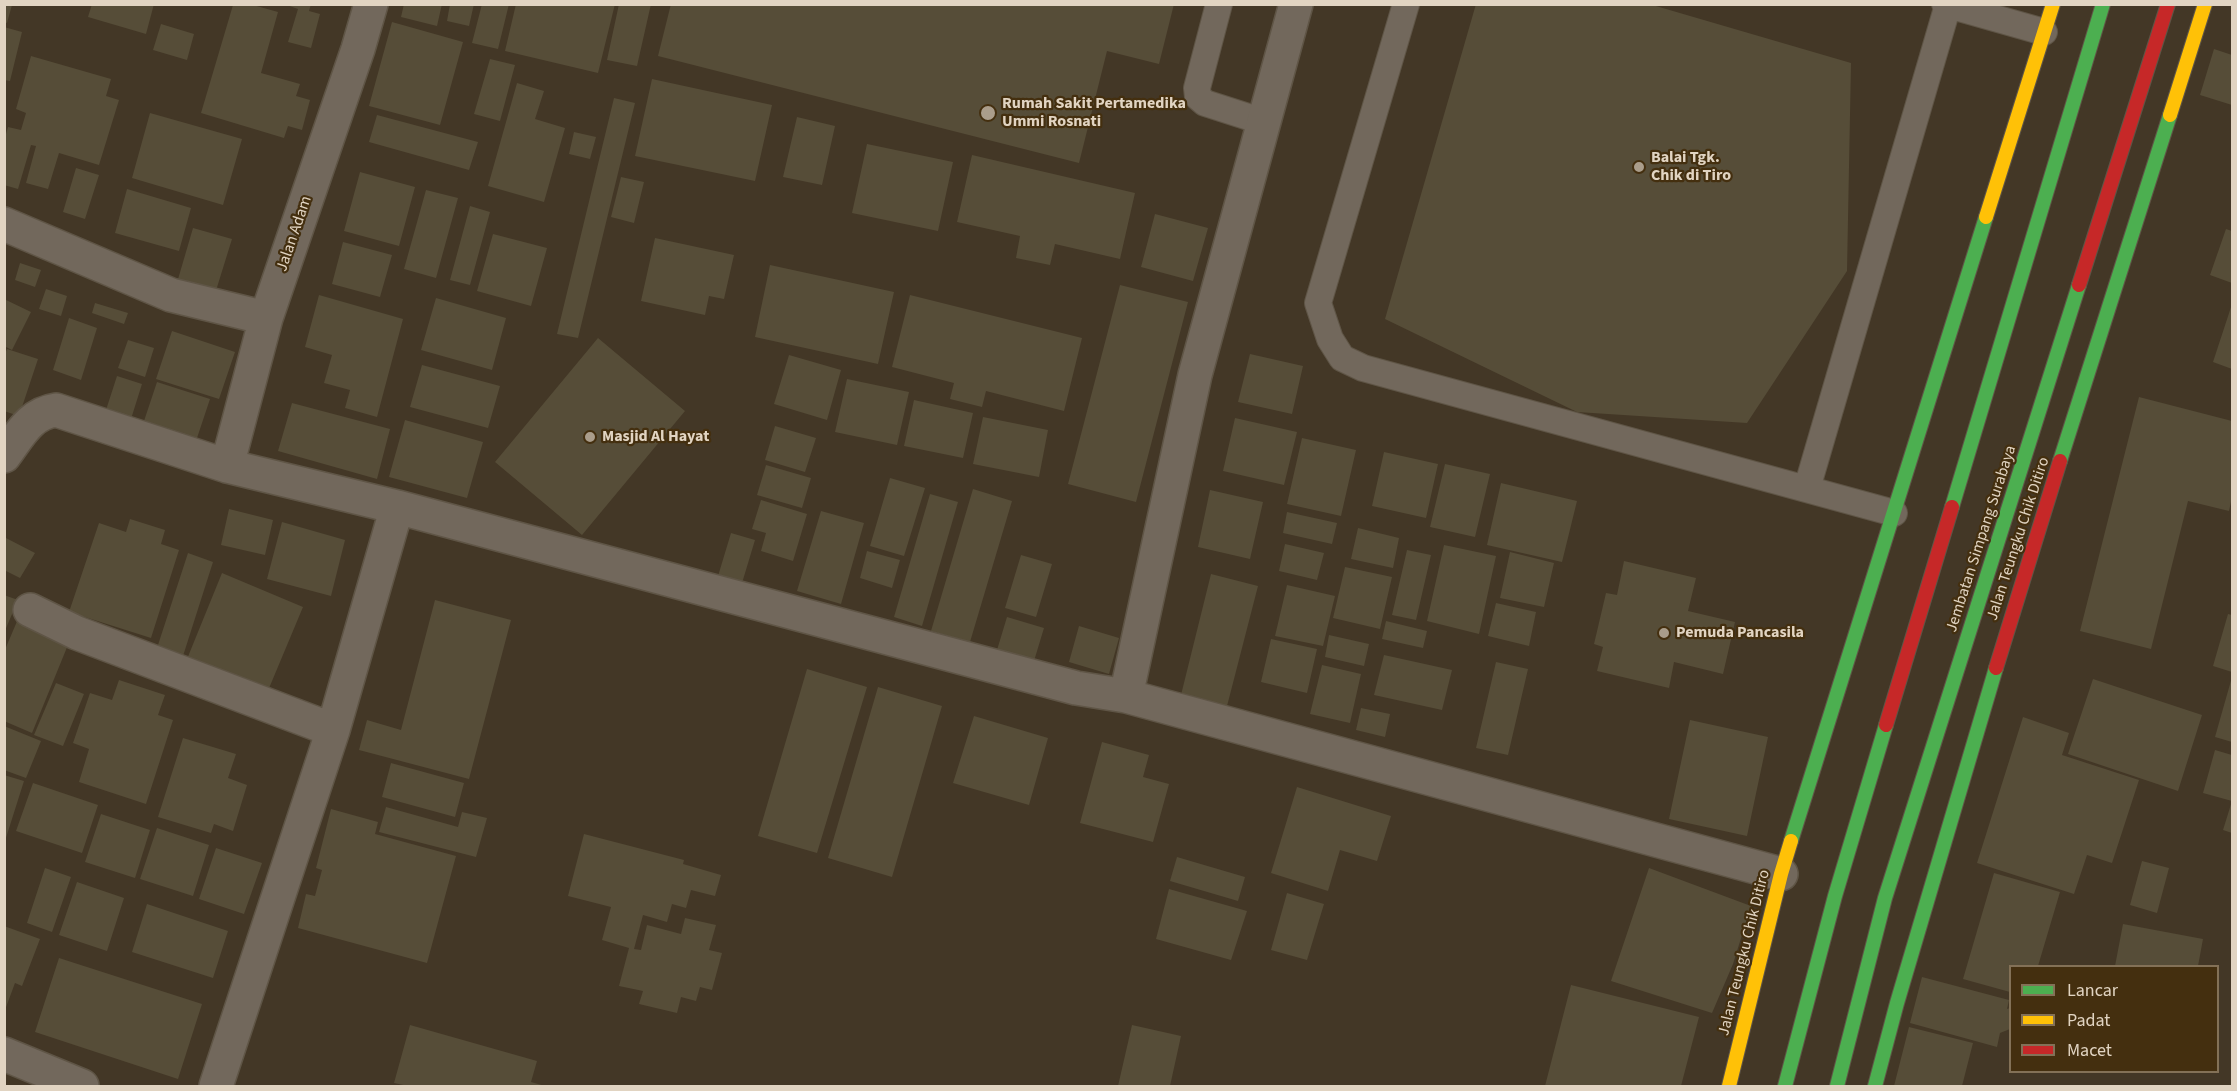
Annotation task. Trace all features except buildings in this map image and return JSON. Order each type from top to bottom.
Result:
[{"type":"highway","name":"Jalan Teungku Chik Ditiro","points":[[1729,1086],[1781,874],[1890,511],[2039,31],[2053,4]]},
{"type":"highway","points":[[1785,1086],[1835,896],[2103,4]]},
{"type":"highway","name":"Jembatan Simpang Surabaya","points":[[1837,1086],[1885,898],[2168,4]]},
{"type":"highway","name":"Jalan Teungku Chik Ditiro","points":[[1875,1086],[1897,1003],[2010,622],[2205,4]]},
{"type":"street","name":"Jalan Adam","points":[[227,466],[266,318],[358,49],[371,4]]},
{"type":"street","points":[[1126,696],[1195,375],[1296,4]]},
{"type":"street","points":[[4,224],[171,295],[266,318]]},
{"type":"street","points":[[4,456],[33,418],[45,412],[56,411],[227,466],[397,507],[1065,685],[1126,696],[1781,874]]},
{"type":"street","points":[[216,1086],[333,730],[397,507]]},
{"type":"street","points":[[30,610],[77,633],[333,730]]},
{"type":"street","points":[[4,1054],[82,1086]]},
{"type":"lane","points":[[1219,4],[1197,88],[1198,97],[1205,103],[1264,122]]},
{"type":"lane","points":[[1406,4],[1318,303],[1330,339],[1342,358],[1363,368],[1890,511]]},
{"type":"lane","points":[[1807,488],[1946,5],[2039,31]]},
{"type":"traffic: fast","points":[[1952,507],[2103,4]]},
{"type":"traffic: fast","points":[[2060,461],[2170,115]]},
{"type":"traffic: fast","points":[[1791,841],[1986,217]]},
{"type":"traffic: fast","points":[[1837,1086],[1885,898],[2079,285]]},
{"type":"traffic: fast","points":[[1875,1086],[1897,1003],[1996,668]]},
{"type":"traffic: fast","points":[[1785,1086],[1835,896],[1886,725]]},
{"type":"traffic: slow","points":[[1986,217],[2053,4]]},
{"type":"traffic: slow","points":[[2170,115],[2205,4]]},
{"type":"traffic: slow","points":[[1729,1086],[1791,841]]},
{"type":"traffic: jam","points":[[2079,285],[2168,4]]},
{"type":"traffic: jam","points":[[1996,668],[2060,461]]},
{"type":"traffic: jam","points":[[1886,725],[1952,507]]},
{"type":"place","name":"Rumah Sakit Pertamedika Ummi Rosnati","points":[[988,113]]},
{"type":"place","name":"Balai Tgk. Chik di Tiro","points":[[1639,167]]},
{"type":"place","name":"Masjid Al Hayat","points":[[590,437]]},
{"type":"place","name":"Pemuda Pancasila","points":[[1664,633]]}]
